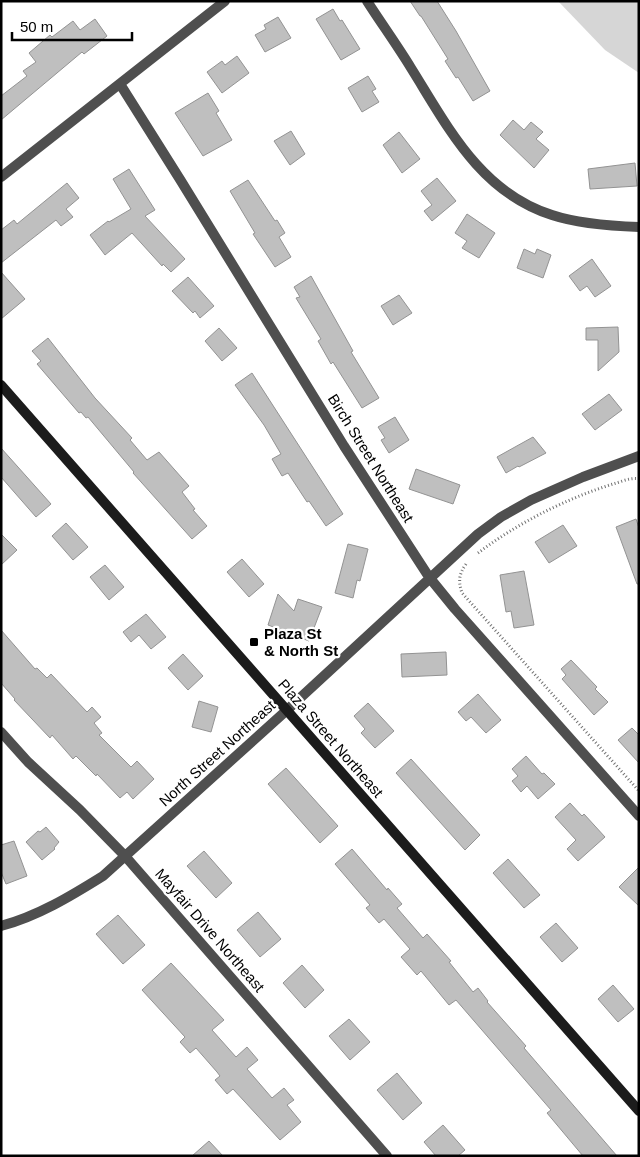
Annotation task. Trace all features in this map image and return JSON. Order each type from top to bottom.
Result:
[{"type":"main road","name":"Plaza Street Northeast","points":[[1,385],[639,1112]]},
{"type":"street","points":[[1,177],[225,1]]},
{"type":"street","points":[[367,1],[462,149],[493,180],[529,205],[551,215],[572,220],[639,227]]},
{"type":"street","name":"Birch Street Northeast","points":[[120,84],[182,181],[344,446],[429,578],[454,609],[639,816]]},
{"type":"street","name":"North Street Northeast","points":[[1,926],[43,910],[77,893],[103,876],[287,710],[429,578],[478,534],[501,517],[531,500],[566,484],[639,456]]},
{"type":"street","name":"Mayfair Drive Northeast","points":[[1,732],[28,762],[80,810],[125,856],[387,1156]]},
{"type":"path","points":[[639,479],[629,479],[594,490],[573,498],[530,520],[471,559],[460,574],[459,584],[462,593],[639,791]]},
{"type":"shaded area","points":[[558,1],[639,1],[639,73],[605,50]]},
{"type":"building","points":[[410,1],[437,1],[490,91],[473,101],[445,61],[448,59]]},
{"type":"building","points":[[333,9],[360,49],[341,60],[316,19]]},
{"type":"building","points":[[278,17],[291,38],[265,52],[255,35],[266,29],[264,25]]},
{"type":"building","points":[[95,19],[107,36],[84,54],[82,52],[1,120],[1,96],[27,76],[23,71],[36,62],[29,53],[50,35],[52,37],[73,21],[80,30]]},
{"type":"building","points":[[237,56],[249,73],[222,93],[207,72],[222,61],[225,65]]},
{"type":"building","points":[[368,76],[376,89],[372,91],[379,102],[362,112],[348,88]]},
{"type":"building","points":[[208,93],[219,111],[216,113],[232,140],[203,156],[175,113]]},
{"type":"building","points":[[513,120],[524,130],[531,122],[543,132],[536,139],[549,150],[534,168],[500,135]]},
{"type":"building","points":[[291,131],[305,154],[290,165],[274,141]]},
{"type":"building","points":[[399,132],[420,159],[402,173],[383,145]]},
{"type":"building","points":[[635,163],[637,186],[590,189],[588,169]]},
{"type":"building","points":[[129,169],[155,210],[145,216],[185,259],[171,272],[163,264],[162,266],[132,233],[105,255],[90,235],[108,221],[131,209],[113,179]]},
{"type":"building","points":[[437,178],[456,201],[432,221],[424,211],[432,205],[421,191]]},
{"type":"building","points":[[248,180],[285,233],[279,237],[291,257],[275,267],[253,234],[255,233],[230,191]]},
{"type":"building","points":[[67,183],[79,198],[66,209],[73,217],[61,226],[56,220],[1,263],[1,230],[14,220],[17,224]]},
{"type":"building","points":[[467,214],[495,233],[479,258],[462,248],[467,241],[455,233]]},
{"type":"building","points":[[524,249],[535,254],[537,249],[551,255],[543,278],[517,268]]},
{"type":"building","points":[[592,259],[611,286],[595,297],[587,286],[580,291],[569,276]]},
{"type":"building","points":[[1,272],[25,299],[1,319]]},
{"type":"building","points":[[311,276],[353,351],[351,352],[379,398],[362,408],[333,362],[331,364],[318,341],[321,339],[296,298],[300,297],[294,287]]},
{"type":"building","points":[[188,277],[214,306],[200,318],[195,311],[193,313],[172,291]]},
{"type":"building","points":[[399,295],[412,313],[393,325],[381,306]]},
{"type":"building","points":[[618,327],[619,352],[598,371],[598,340],[586,340],[586,328]]},
{"type":"building","points":[[219,328],[237,348],[222,361],[205,341]]},
{"type":"building","points":[[48,338],[95,398],[132,438],[130,440],[147,460],[159,452],[189,486],[182,492],[195,509],[193,510],[207,526],[192,539],[133,473],[88,417],[86,418],[81,412],[79,413],[37,364],[41,361],[32,351]]},
{"type":"building","points":[[252,373],[343,514],[326,526],[288,473],[282,476],[272,459],[281,454],[264,425],[235,385]]},
{"type":"building","points":[[609,394],[622,410],[595,430],[582,414]]},
{"type":"building","points":[[395,417],[409,440],[389,453],[381,440],[385,438],[378,427]]},
{"type":"building","points":[[533,437],[546,453],[506,473],[497,457]]},
{"type":"building","points":[[1,448],[51,504],[36,517],[1,477]]},
{"type":"building","points":[[416,469],[460,485],[453,504],[409,489]]},
{"type":"building","points":[[636,519],[639,528],[639,584],[637,584],[616,527]]},
{"type":"building","points":[[66,523],[88,547],[73,560],[52,536]]},
{"type":"building","points":[[563,525],[577,546],[549,563],[535,542]]},
{"type":"building","points":[[1,534],[17,550],[1,565]]},
{"type":"building","points":[[348,544],[368,549],[360,581],[357,580],[353,598],[335,593]]},
{"type":"building","points":[[242,559],[264,584],[249,597],[227,572]]},
{"type":"building","points":[[105,565],[124,587],[109,600],[90,577]]},
{"type":"building","points":[[524,571],[534,625],[514,628],[511,611],[506,612],[500,575]]},
{"type":"building","points":[[278,594],[294,611],[298,599],[322,607],[309,641],[268,625]]},
{"type":"building","points":[[146,614],[166,637],[151,649],[139,635],[131,642],[123,632]]},
{"type":"building","points":[[1,630],[35,669],[37,668],[47,678],[51,674],[87,712],[92,707],[101,717],[94,723],[102,733],[99,735],[131,767],[137,761],[154,779],[133,799],[127,792],[120,798],[76,756],[73,759],[52,735],[50,738],[14,700],[1,683]]},
{"type":"building","points":[[446,652],[447,675],[402,677],[401,654]]},
{"type":"building","points":[[183,654],[203,676],[188,690],[168,668]]},
{"type":"building","points":[[571,660],[597,687],[595,689],[608,702],[594,715],[562,679],[566,675],[561,669]]},
{"type":"building","points":[[478,694],[501,720],[486,733],[471,717],[466,721],[458,712]]},
{"type":"building","points":[[199,701],[218,707],[211,732],[192,727]]},
{"type":"building","points":[[368,703],[394,731],[375,748],[361,733],[365,729],[354,716]]},
{"type":"building","points":[[632,728],[639,735],[639,763],[618,740]]},
{"type":"building","points":[[526,756],[542,774],[544,773],[555,784],[538,799],[527,786],[521,792],[512,781],[518,776],[512,769]]},
{"type":"building","points":[[411,759],[480,835],[465,850],[396,773]]},
{"type":"building","points":[[286,768],[338,826],[320,843],[268,784]]},
{"type":"building","points":[[570,803],[582,816],[584,814],[605,837],[578,861],[567,849],[576,840],[555,817]]},
{"type":"building","points":[[46,827],[59,842],[55,849],[42,860],[26,842],[38,831],[40,832]]},
{"type":"building","points":[[14,841],[27,876],[6,884],[1,872],[1,845]]},
{"type":"building","points":[[352,849],[387,890],[388,888],[402,904],[397,908],[423,938],[427,934],[451,961],[449,962],[473,992],[478,988],[487,1002],[526,1046],[524,1048],[617,1156],[583,1156],[547,1113],[551,1110],[456,1000],[449,1005],[421,971],[417,975],[401,957],[410,949],[384,919],[379,923],[366,908],[370,905],[335,864]]},
{"type":"building","points":[[204,851],[232,883],[216,898],[187,866]]},
{"type":"building","points":[[508,859],[540,895],[524,908],[493,873]]},
{"type":"building","points":[[639,867],[639,906],[619,887]]},
{"type":"building","points":[[258,912],[281,939],[260,957],[237,930]]},
{"type":"building","points":[[118,915],[145,945],[123,964],[96,934]]},
{"type":"building","points":[[556,923],[578,948],[562,962],[540,937]]},
{"type":"building","points":[[171,963],[224,1020],[212,1030],[236,1057],[247,1047],[258,1060],[247,1069],[272,1098],[284,1088],[294,1100],[287,1105],[301,1122],[280,1140],[233,1089],[227,1094],[215,1080],[220,1076],[217,1072],[196,1048],[190,1053],[180,1042],[185,1037],[142,990]]},
{"type":"building","points":[[302,965],[324,990],[305,1008],[283,983]]},
{"type":"building","points":[[613,985],[634,1009],[618,1022],[598,999]]},
{"type":"building","points":[[349,1019],[370,1042],[350,1060],[329,1036]]},
{"type":"building","points":[[397,1073],[422,1103],[403,1120],[377,1090]]},
{"type":"building","points":[[443,1125],[465,1150],[458,1156],[436,1156],[424,1142]]},
{"type":"building","points":[[209,1141],[223,1156],[192,1156]]},
{"type":"place","name":"Plaza St & North St","points":[[254,642]]}]
